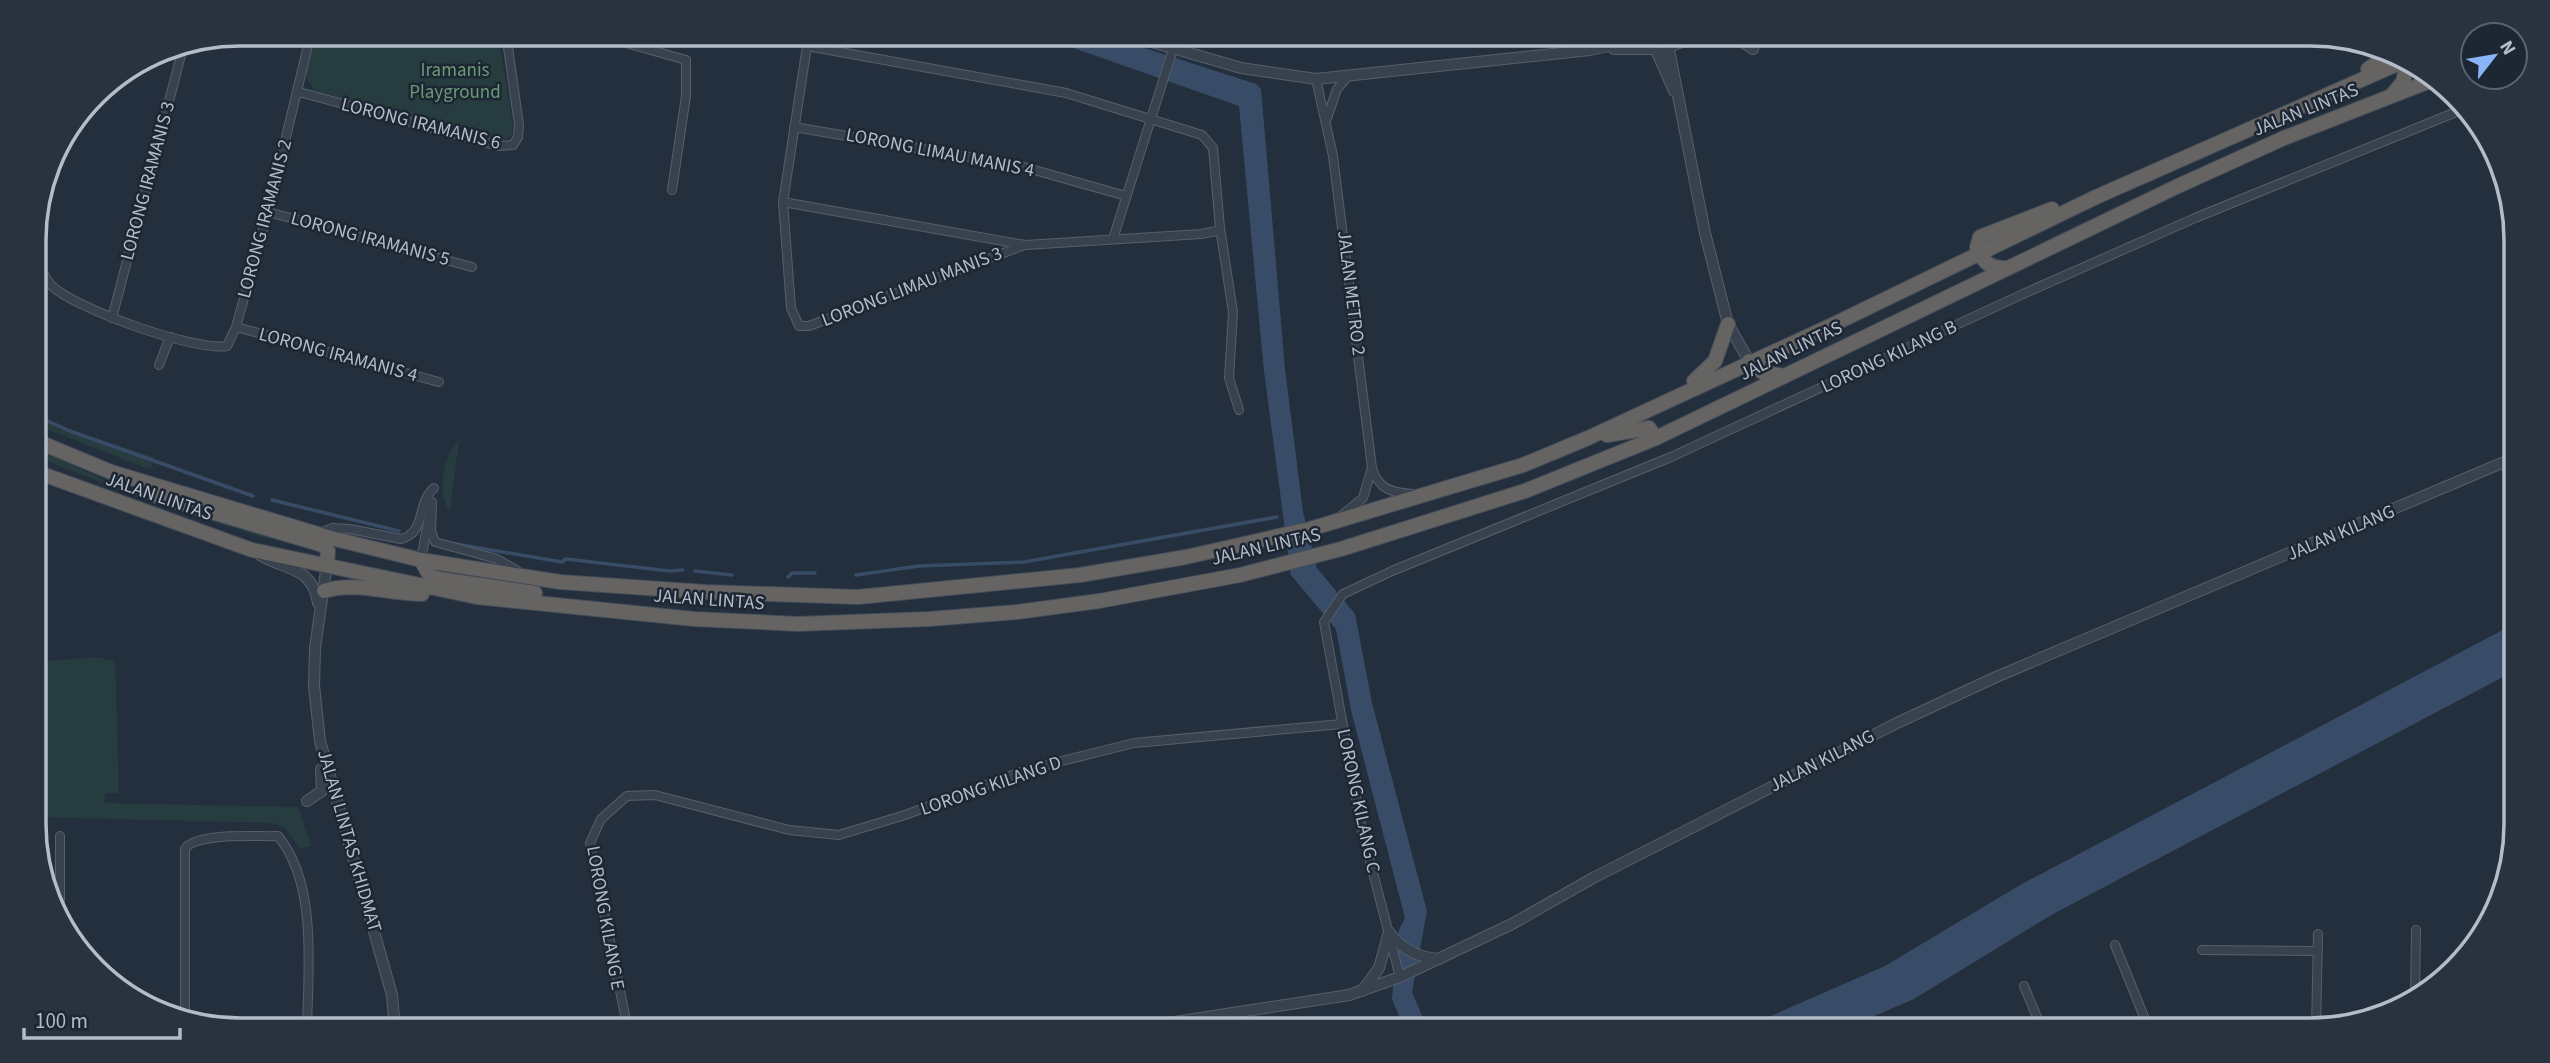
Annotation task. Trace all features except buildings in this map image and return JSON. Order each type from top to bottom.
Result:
[{"type":"highway","points":[[2318,97],[2382,60]]},
{"type":"highway","name":"JALAN LINTAS","points":[[46,445],[111,472],[317,534],[421,559],[560,582],[694,591],[858,597],[1080,575],[1186,558],[1310,529],[1523,465],[1588,438],[1980,254],[1978,242],[1990,232],[2080,198],[2096,197],[2318,97],[2396,66]]},
{"type":"highway","points":[[2390,96],[2403,82],[2405,71]]},
{"type":"highway","name":"JALAN LINTAS","points":[[46,475],[252,550],[327,564],[441,592],[657,616],[798,624],[929,619],[1099,601],[1240,575],[1426,525],[1525,491],[1656,438],[2006,268],[2284,138],[2424,83]]},
{"type":"highway","points":[[1980,254],[1993,268],[2006,268]]},
{"type":"highway","points":[[1680,394],[1715,361],[1728,324]]},
{"type":"highway","points":[[1749,362],[1762,372],[1784,376]]},
{"type":"highway","points":[[1588,438],[1640,428],[1649,428],[1656,438]]},
{"type":"highway","points":[[111,472],[123,483],[172,501],[323,545],[328,551],[327,564]]},
{"type":"highway","points":[[421,559],[430,576],[439,579],[611,603],[657,616]]},
{"type":"highway","points":[[324,591],[341,585],[399,593],[441,592]]},
{"type":"street","name":"LORONG IRAMANIS 2","points":[[236,327],[299,92],[308,46]]},
{"type":"street","name":"LORONG IRAMANIS 6","points":[[299,92],[499,146],[513,145],[518,136],[519,125],[507,46]]},
{"type":"street","points":[[637,46],[686,60],[686,96],[672,190]]},
{"type":"street","points":[[1220,228],[1201,234],[1024,244],[783,202],[807,46],[1066,93],[1202,135],[1213,148],[1220,228],[1233,312],[1229,378],[1239,410]]},
{"type":"street","points":[[1156,46],[1241,68],[1316,79],[1609,46]]},
{"type":"street","points":[[1654,46],[1681,106]]},
{"type":"street","points":[[1590,50],[1655,50],[1662,53],[1675,46]]},
{"type":"street","points":[[1670,48],[1699,203],[1728,324],[1749,362]]},
{"type":"street","points":[[1113,239],[1172,52]]},
{"type":"street","name":"LORONG IRAMANIS 3","points":[[112,318],[181,55]]},
{"type":"street","name":"JALAN METRO 2","points":[[1327,118],[1337,89],[1348,76]]},
{"type":"street","name":"JALAN METRO 2","points":[[1310,529],[1338,518],[1360,502],[1372,468],[1354,308],[1327,118],[1321,108],[1316,79]]},
{"type":"street","name":"LORONG KILANG B","points":[[1324,622],[1343,594],[1392,571],[1682,452],[2023,294],[2195,218],[2456,112]]},
{"type":"street","name":"LORONG LIMAU MANIS 4","points":[[794,127],[1017,165],[1126,197]]},
{"type":"street","name":"LORONG LIMAU MANIS 3","points":[[783,202],[791,308],[799,326],[809,326],[1024,244]]},
{"type":"street","name":"LORONG IRAMANIS 5","points":[[268,212],[472,267]]},
{"type":"street","points":[[46,277],[50,285],[112,318],[170,337],[216,348],[227,346],[236,327]]},
{"type":"street","name":"LORONG IRAMANIS 4","points":[[236,327],[439,382]]},
{"type":"street","points":[[159,365],[170,337]]},
{"type":"street","name":"JALAN KILANG","points":[[1203,1018],[1360,993],[1400,977],[1440,959],[1897,723],[1996,677],[2505,462]]},
{"type":"street","points":[[1372,468],[1374,477],[1386,489],[1397,493],[1426,495]]},
{"type":"street","points":[[317,534],[332,528],[401,540],[408,538],[419,524],[425,496],[435,488]]},
{"type":"street","points":[[421,559],[432,502],[431,531],[435,542],[497,559],[525,575]]},
{"type":"street","points":[[252,550],[277,565],[304,573],[316,591],[319,609]]},
{"type":"street","points":[[319,609],[327,564]]},
{"type":"street","name":"JALAN LINTAS KHIDMAT","points":[[319,609],[314,685],[320,741],[334,800],[363,888],[392,995],[394,1018]]},
{"type":"street","name":"LORONG KILANG C","points":[[1324,622],[1362,830],[1400,977]]},
{"type":"street","name":"LORONG KILANG D","points":[[646,794],[789,830],[839,835],[905,815],[1026,770],[1134,743],[1342,724]]},
{"type":"street","points":[[307,801],[322,791],[320,741]]},
{"type":"street","name":"LORONG KILANG E","points":[[626,1018],[590,843],[596,827],[613,807],[627,796],[646,794]]},
{"type":"street","points":[[60,836],[60,895]]},
{"type":"street","points":[[185,1009],[185,849],[188,843],[201,838],[278,836],[293,858],[306,908],[309,944],[307,1018]]},
{"type":"street","points":[[2415,986],[2417,930]]},
{"type":"street","points":[[1389,932],[1398,944],[1411,952],[1440,959]]},
{"type":"street","points":[[1360,993],[1379,968],[1389,932]]},
{"type":"street","points":[[2316,1017],[2318,934]]},
{"type":"street","points":[[2115,945],[2144,1017]]},
{"type":"street","points":[[2202,950],[2318,951]]},
{"type":"street","points":[[2024,986],[2037,1017]]},
{"type":"street","points":[[392,995],[400,1018]]},
{"type":"green space","name":"Iramanis Playground","points":[[312,46],[500,46],[513,126],[512,136],[501,142],[314,91],[306,76]]},
{"type":"green space","points":[[46,419],[70,430],[154,457],[151,470],[46,429]]},
{"type":"green space","points":[[459,440],[450,511],[443,495],[444,474],[449,455]]},
{"type":"green space","points":[[46,453],[113,484],[309,548],[262,537],[149,501],[46,461]]},
{"type":"green space","points":[[97,657],[115,661],[119,788],[117,793],[105,793],[104,803],[298,807],[311,846],[300,849],[285,828],[272,823],[46,817],[46,661]]},
{"type":"water","points":[[1068,46],[1138,46],[1256,84],[1261,89],[1285,369],[1303,512],[1317,568],[1355,614],[1372,703],[1427,911],[1412,992],[1423,1017],[1400,1017],[1392,999],[1399,930],[1405,918],[1351,710],[1336,629],[1291,575],[1264,371],[1239,106]]},
{"type":"water","points":[[2505,629],[2505,676],[2053,914],[1914,999],[1871,1017],[1768,1017],[1885,966],[2020,885]]},
{"type":"waterway","points":[[46,420],[253,496]]},
{"type":"waterway","points":[[272,500],[399,531]]},
{"type":"waterway","points":[[856,575],[919,566],[1024,562],[1277,517]]},
{"type":"waterway","points":[[456,544],[562,562],[566,559],[669,571],[683,570]]},
{"type":"waterway","points":[[695,571],[732,575]]},
{"type":"waterway","points":[[788,577],[792,573],[815,573]]}]
